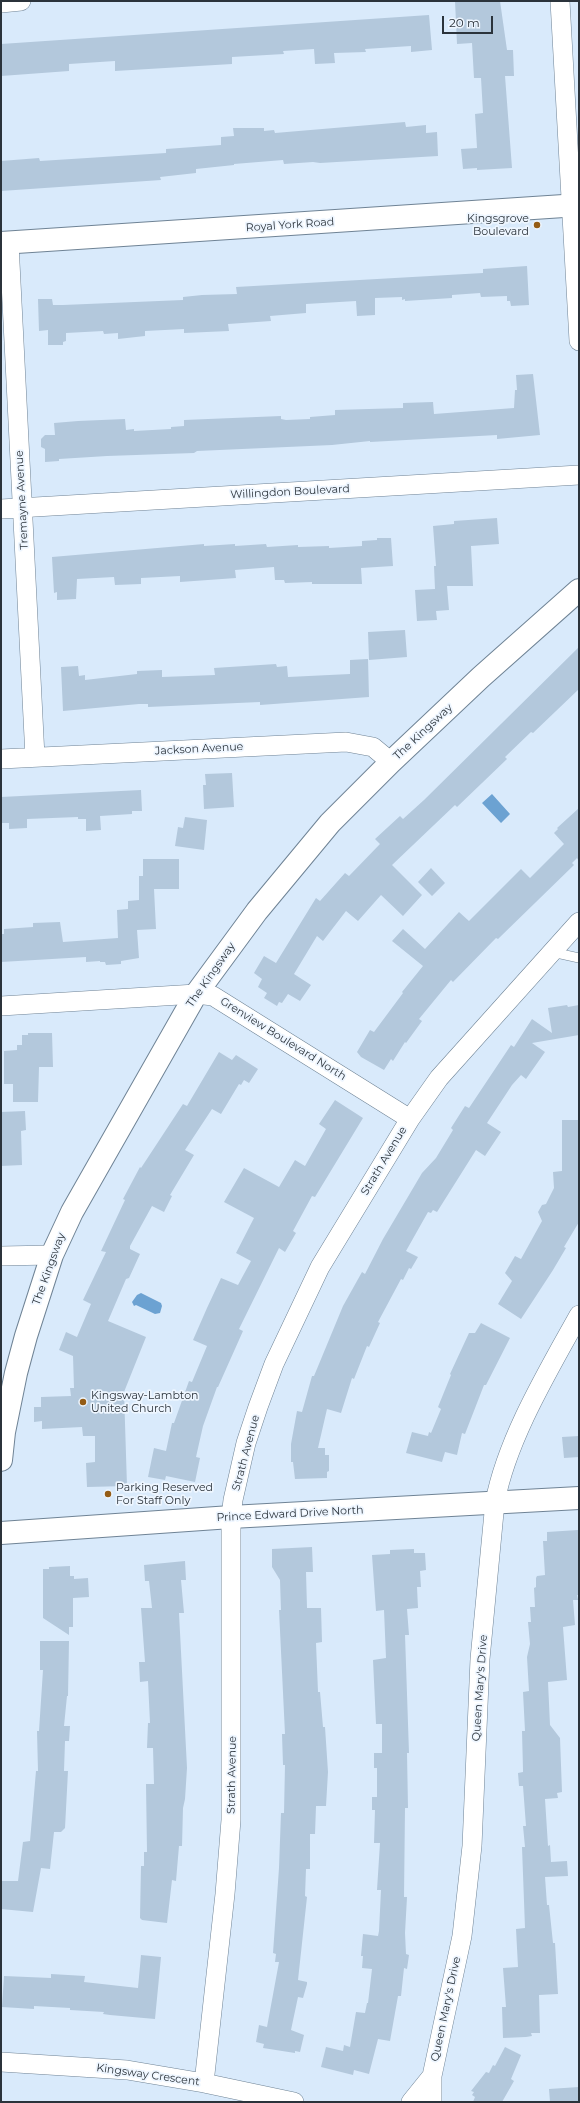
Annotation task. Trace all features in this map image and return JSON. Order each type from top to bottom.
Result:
[{"type":"street","points":[[1,3],[21,1]]},
{"type":"street","points":[[560,1],[576,206],[579,341]]},
{"type":"street","name":"Royal York Road","points":[[5,243],[576,206]]},
{"type":"street","name":"Tremayne Avenue","points":[[5,243],[22,507],[35,757]]},
{"type":"street","name":"Willingdon Boulevard","points":[[1,509],[579,475]]},
{"type":"street","name":"The Kingsway","points":[[1,1460],[7,1418],[16,1373],[26,1336],[52,1255],[72,1212],[196,994],[288,872],[330,823],[391,762],[481,677],[579,590]]},
{"type":"street","name":"Jackson Avenue","points":[[1,759],[346,742],[374,746],[391,762]]},
{"type":"street","name":"Strath Avenue","points":[[204,2083],[225,1894],[231,1820],[231,1517],[246,1443],[274,1364],[320,1267],[410,1119],[439,1078],[579,922]]},
{"type":"street","name":"Grenview Boulevard North","points":[[1,1006],[196,994],[213,996],[225,1002],[410,1119]]},
{"type":"street","points":[[1,1256],[52,1255]]},
{"type":"street","name":"Queen Mary's Drive","points":[[432,2102],[432,2076],[462,1936],[472,1846],[480,1659],[495,1502],[499,1480],[535,1394],[579,1315]]},
{"type":"street","name":"Prince Edward Drive North","points":[[1,1533],[231,1517],[579,1498]]},
{"type":"street","name":"Kingsway Crescent","points":[[1,2062],[127,2070],[204,2083],[294,2102]]},
{"type":"street","name":"Queen Mary's Drive","points":[[411,2102],[432,2076]]},
{"type":"lane","points":[[552,952],[579,958]]},
{"type":"water","points":[[492,794],[510,814],[501,823],[482,803]]},
{"type":"water","points":[[141,1293],[161,1303],[162,1306],[160,1313],[155,1314],[136,1305],[134,1306],[132,1302],[137,1295]]},
{"type":"building","points":[[455,1],[500,1],[507,50],[513,50],[514,76],[505,76],[512,168],[477,170],[477,168],[463,169],[461,149],[477,148],[475,114],[483,113],[481,78],[474,78],[472,43],[457,44]]},
{"type":"building","points":[[429,15],[432,50],[411,52],[411,46],[365,49],[366,52],[334,53],[335,63],[315,64],[314,49],[283,51],[284,54],[232,57],[232,64],[115,71],[115,61],[69,64],[69,71],[1,76],[1,44]]},
{"type":"building","points":[[405,122],[406,127],[426,125],[426,133],[437,132],[438,156],[284,164],[283,160],[196,169],[196,173],[160,177],[161,180],[1,191],[1,161],[39,158],[40,161],[166,153],[166,149],[221,145],[221,137],[234,136],[233,128],[264,128],[264,131],[274,130],[275,133]]},
{"type":"building","points":[[527,266],[529,305],[511,306],[510,301],[507,301],[507,296],[481,297],[480,293],[452,295],[452,298],[405,301],[405,299],[402,300],[402,297],[375,298],[375,315],[357,316],[356,301],[306,304],[306,313],[270,316],[271,321],[228,324],[229,331],[184,333],[184,329],[145,331],[145,336],[118,339],[118,333],[104,334],[103,331],[66,333],[66,341],[63,342],[63,345],[48,345],[48,330],[39,331],[38,299],[52,299],[53,305],[183,300],[183,297],[237,294],[236,287],[483,273],[483,269]]},
{"type":"building","points":[[533,374],[540,435],[497,439],[497,435],[370,441],[332,445],[197,451],[194,453],[59,459],[59,461],[45,462],[45,449],[41,447],[41,439],[45,435],[55,435],[54,423],[78,421],[125,419],[126,430],[134,429],[134,431],[171,429],[171,427],[184,426],[184,420],[281,416],[281,419],[286,420],[310,419],[310,417],[335,415],[335,410],[403,408],[403,403],[433,402],[434,414],[514,408],[515,390],[517,390],[516,375]]},
{"type":"building","points":[[497,518],[499,544],[471,546],[473,586],[447,586],[449,610],[436,611],[437,620],[417,621],[415,590],[435,589],[434,566],[436,566],[433,526],[454,524],[454,521]]},
{"type":"building","points":[[377,538],[391,538],[393,566],[361,568],[362,584],[312,584],[312,582],[285,583],[284,580],[275,580],[274,567],[235,570],[236,578],[180,582],[180,576],[141,578],[141,584],[115,585],[114,577],[77,579],[76,599],[57,600],[57,592],[54,593],[52,557],[204,544],[204,546],[235,544],[235,546],[266,544],[267,547],[298,545],[298,547],[329,546],[329,548],[362,546],[362,541],[377,540]]},
{"type":"building","points":[[405,630],[407,657],[369,660],[368,632]]},
{"type":"building","points":[[579,647],[579,689],[533,733],[531,732],[505,757],[507,759],[457,807],[455,805],[392,865],[422,895],[403,916],[381,895],[358,921],[346,911],[323,941],[317,936],[294,974],[311,985],[300,1001],[288,994],[282,1003],[279,1002],[277,1006],[264,998],[267,993],[258,987],[262,979],[254,973],[264,956],[276,963],[316,898],[320,901],[345,873],[349,876],[380,844],[375,839],[400,816],[403,819],[424,800]]},
{"type":"building","points":[[368,659],[369,697],[260,705],[260,702],[148,707],[148,704],[139,704],[63,711],[61,667],[78,666],[79,676],[85,675],[85,680],[137,674],[137,671],[162,670],[162,677],[215,675],[214,668],[276,664],[277,667],[287,666],[288,677],[350,674],[350,660]]},
{"type":"building","points":[[232,773],[234,807],[204,809],[203,785],[206,785],[205,774]]},
{"type":"building","points":[[141,790],[142,811],[132,811],[132,814],[100,816],[101,830],[86,831],[86,819],[78,819],[78,817],[27,819],[27,828],[9,829],[9,823],[1,823],[1,797]]},
{"type":"building","points":[[579,808],[579,861],[577,858],[572,863],[574,865],[498,939],[496,938],[453,982],[451,980],[419,1019],[422,1021],[406,1043],[405,1042],[393,1061],[391,1059],[384,1070],[361,1057],[357,1052],[370,1030],[374,1032],[403,993],[402,992],[423,966],[392,941],[403,929],[425,949],[459,912],[469,921],[521,869],[530,878],[564,844],[554,833],[558,829],[557,828]]},
{"type":"building","points":[[185,817],[207,820],[204,850],[175,846],[178,827],[183,828]]},
{"type":"building","points":[[143,859],[179,859],[179,889],[154,889],[156,929],[137,930],[139,958],[121,961],[121,964],[106,965],[105,962],[100,961],[86,962],[86,957],[1,962],[1,934],[4,934],[4,929],[33,927],[33,923],[60,922],[63,942],[118,938],[117,910],[128,909],[128,901],[139,900],[139,876],[143,876]]},
{"type":"building","points":[[431,868],[445,883],[432,896],[418,882]]},
{"type":"building","points":[[567,1005],[568,1007],[579,1005],[579,1035],[532,1043],[545,1052],[526,1079],[521,1075],[512,1085],[487,1123],[501,1132],[485,1156],[476,1150],[437,1212],[433,1210],[431,1213],[428,1212],[406,1251],[418,1257],[411,1269],[409,1268],[403,1280],[401,1279],[378,1322],[380,1323],[369,1347],[367,1346],[354,1379],[352,1378],[341,1413],[327,1409],[318,1448],[325,1448],[325,1455],[329,1455],[329,1471],[327,1472],[327,1478],[295,1479],[293,1462],[291,1462],[291,1444],[297,1411],[302,1412],[312,1376],[314,1376],[343,1306],[362,1272],[365,1274],[383,1239],[422,1173],[436,1158],[453,1130],[451,1128],[465,1106],[469,1108],[511,1045],[514,1047],[532,1019],[552,1033],[548,1008]]},
{"type":"building","points":[[28,1033],[52,1033],[53,1067],[39,1067],[38,1102],[13,1102],[13,1084],[4,1084],[4,1051],[17,1050],[17,1045],[22,1045],[22,1035],[28,1035]]},
{"type":"building","points":[[219,1052],[232,1060],[236,1055],[258,1069],[249,1083],[244,1080],[241,1085],[239,1084],[221,1114],[212,1109],[185,1150],[194,1155],[170,1195],[172,1196],[164,1212],[152,1206],[130,1246],[130,1249],[140,1254],[129,1278],[126,1279],[108,1321],[146,1337],[124,1392],[127,1486],[87,1487],[86,1463],[95,1462],[95,1436],[83,1436],[82,1427],[42,1429],[42,1421],[34,1422],[34,1407],[41,1407],[41,1397],[71,1396],[70,1388],[74,1388],[73,1356],[59,1350],[66,1332],[77,1337],[91,1304],[83,1300],[106,1252],[101,1251],[125,1200],[123,1199],[140,1167],[141,1168],[183,1104],[187,1106]]},
{"type":"building","points":[[335,1100],[363,1118],[315,1197],[312,1196],[293,1231],[296,1233],[285,1252],[279,1248],[239,1329],[243,1331],[217,1387],[203,1426],[196,1457],[200,1458],[195,1482],[166,1476],[165,1480],[148,1477],[154,1448],[166,1451],[172,1423],[174,1423],[189,1381],[192,1382],[207,1346],[193,1340],[221,1278],[238,1285],[251,1261],[236,1253],[254,1218],[224,1202],[244,1168],[279,1187],[295,1160],[305,1166],[326,1129],[319,1124]]},
{"type":"building","points":[[25,1111],[26,1130],[21,1131],[22,1165],[1,1166],[1,1112]]},
{"type":"building","points":[[562,1120],[579,1120],[579,1222],[564,1247],[566,1248],[553,1270],[521,1319],[498,1304],[512,1281],[505,1273],[515,1256],[521,1259],[542,1221],[538,1212],[542,1205],[546,1204],[554,1188],[553,1172],[562,1171]]},
{"type":"building","points":[[481,1323],[510,1338],[486,1385],[484,1385],[465,1434],[462,1433],[457,1455],[445,1452],[442,1462],[406,1453],[412,1432],[428,1436],[429,1432],[431,1433],[441,1409],[438,1407],[451,1375],[450,1374],[469,1333],[475,1333]]},
{"type":"building","points":[[579,1436],[579,1457],[564,1458],[562,1437]]},
{"type":"building","points":[[578,1530],[579,1595],[577,1595],[578,1600],[573,1600],[575,1625],[563,1627],[567,1680],[548,1682],[550,1725],[560,1738],[562,1792],[557,1793],[558,1798],[545,1799],[548,1846],[550,1845],[551,1862],[567,1861],[568,1876],[545,1877],[547,1905],[549,1905],[553,1943],[555,1943],[558,1994],[539,1995],[540,2033],[531,2033],[532,2036],[526,2037],[503,2038],[502,2007],[506,2007],[503,1968],[518,1967],[516,1929],[525,1928],[522,1847],[525,1847],[523,1826],[526,1826],[523,1786],[519,1786],[518,1773],[523,1772],[522,1731],[525,1731],[523,1692],[529,1691],[527,1657],[530,1644],[528,1622],[531,1622],[530,1607],[535,1607],[534,1588],[536,1587],[536,1578],[537,1576],[545,1575],[543,1541],[547,1541],[547,1532]]},
{"type":"building","points":[[312,1547],[313,1572],[306,1572],[307,1608],[321,1608],[322,1642],[316,1643],[318,1692],[320,1692],[323,1727],[325,1727],[328,1772],[326,1806],[316,1806],[315,1834],[310,1834],[310,1869],[306,1869],[305,1896],[307,1897],[298,1980],[307,1982],[307,1984],[303,1998],[298,1997],[291,2030],[304,2035],[300,2052],[295,2051],[295,2053],[263,2048],[264,2044],[256,2042],[259,2025],[267,2027],[279,1962],[275,1962],[276,1954],[273,1953],[281,1813],[284,1813],[285,1765],[283,1765],[282,1734],[285,1734],[279,1610],[281,1610],[280,1580],[272,1567],[272,1549]]},
{"type":"building","points":[[414,1549],[414,1553],[425,1553],[426,1570],[420,1571],[421,1587],[417,1587],[418,1608],[407,1609],[409,1635],[405,1635],[409,1753],[407,1753],[408,1808],[405,1808],[404,1897],[407,1897],[405,1933],[406,1954],[409,1955],[407,1969],[404,1968],[401,1996],[398,1996],[390,2041],[378,2039],[369,2074],[354,2070],[353,2075],[321,2067],[326,2047],[343,2051],[344,2045],[350,2047],[356,2012],[365,2013],[368,2003],[372,1969],[362,1968],[363,1956],[361,1956],[363,1934],[378,1936],[379,1931],[381,1890],[377,1890],[380,1843],[374,1843],[375,1810],[372,1810],[372,1797],[377,1797],[377,1768],[374,1768],[374,1753],[382,1753],[382,1724],[376,1724],[373,1660],[386,1658],[384,1610],[376,1611],[372,1555],[390,1554],[390,1550]]},
{"type":"building","points":[[185,1561],[186,1580],[181,1580],[184,1613],[179,1613],[187,1768],[183,1808],[182,1846],[179,1846],[176,1881],[172,1880],[167,1923],[142,1920],[140,1918],[141,1866],[144,1866],[144,1852],[147,1852],[146,1784],[154,1784],[153,1748],[147,1748],[148,1723],[150,1723],[148,1681],[140,1682],[139,1662],[145,1662],[141,1608],[152,1608],[149,1581],[145,1581],[144,1565]]},
{"type":"building","points":[[70,1566],[70,1576],[74,1576],[74,1579],[88,1578],[89,1597],[73,1598],[73,1627],[69,1627],[69,1635],[43,1618],[43,1569],[49,1569],[49,1567]]},
{"type":"building","points":[[40,1641],[69,1641],[68,1696],[64,1726],[70,1726],[69,1741],[65,1741],[64,1771],[68,1771],[65,1828],[61,1832],[54,1832],[50,1869],[41,1868],[33,1912],[1,1909],[1,1882],[18,1881],[23,1842],[30,1841],[36,1771],[38,1771],[37,1731],[39,1731],[43,1670],[40,1670]]},
{"type":"building","points":[[141,1955],[161,1957],[155,2019],[103,2014],[104,2012],[70,2010],[70,2008],[34,2006],[34,2009],[2,2007],[4,1976],[51,1978],[51,1974],[85,1976],[84,1982],[138,1988]]},
{"type":"building","points":[[505,2047],[521,2055],[511,2079],[514,2081],[502,2102],[473,2102],[475,2097],[472,2095],[474,2092],[471,2091],[486,2072],[489,2073],[493,2065],[495,2066]]},
{"type":"building","points":[[579,2087],[579,2102],[550,2102],[549,2089]]},
{"type":"place","name":"Kingsgrove Boulevard","points":[[537,225]]},
{"type":"place","name":"Kingsway-Lambton United Church","points":[[83,1402]]},
{"type":"place","name":"Parking Reserved For Staff Only","points":[[108,1494]]}]
